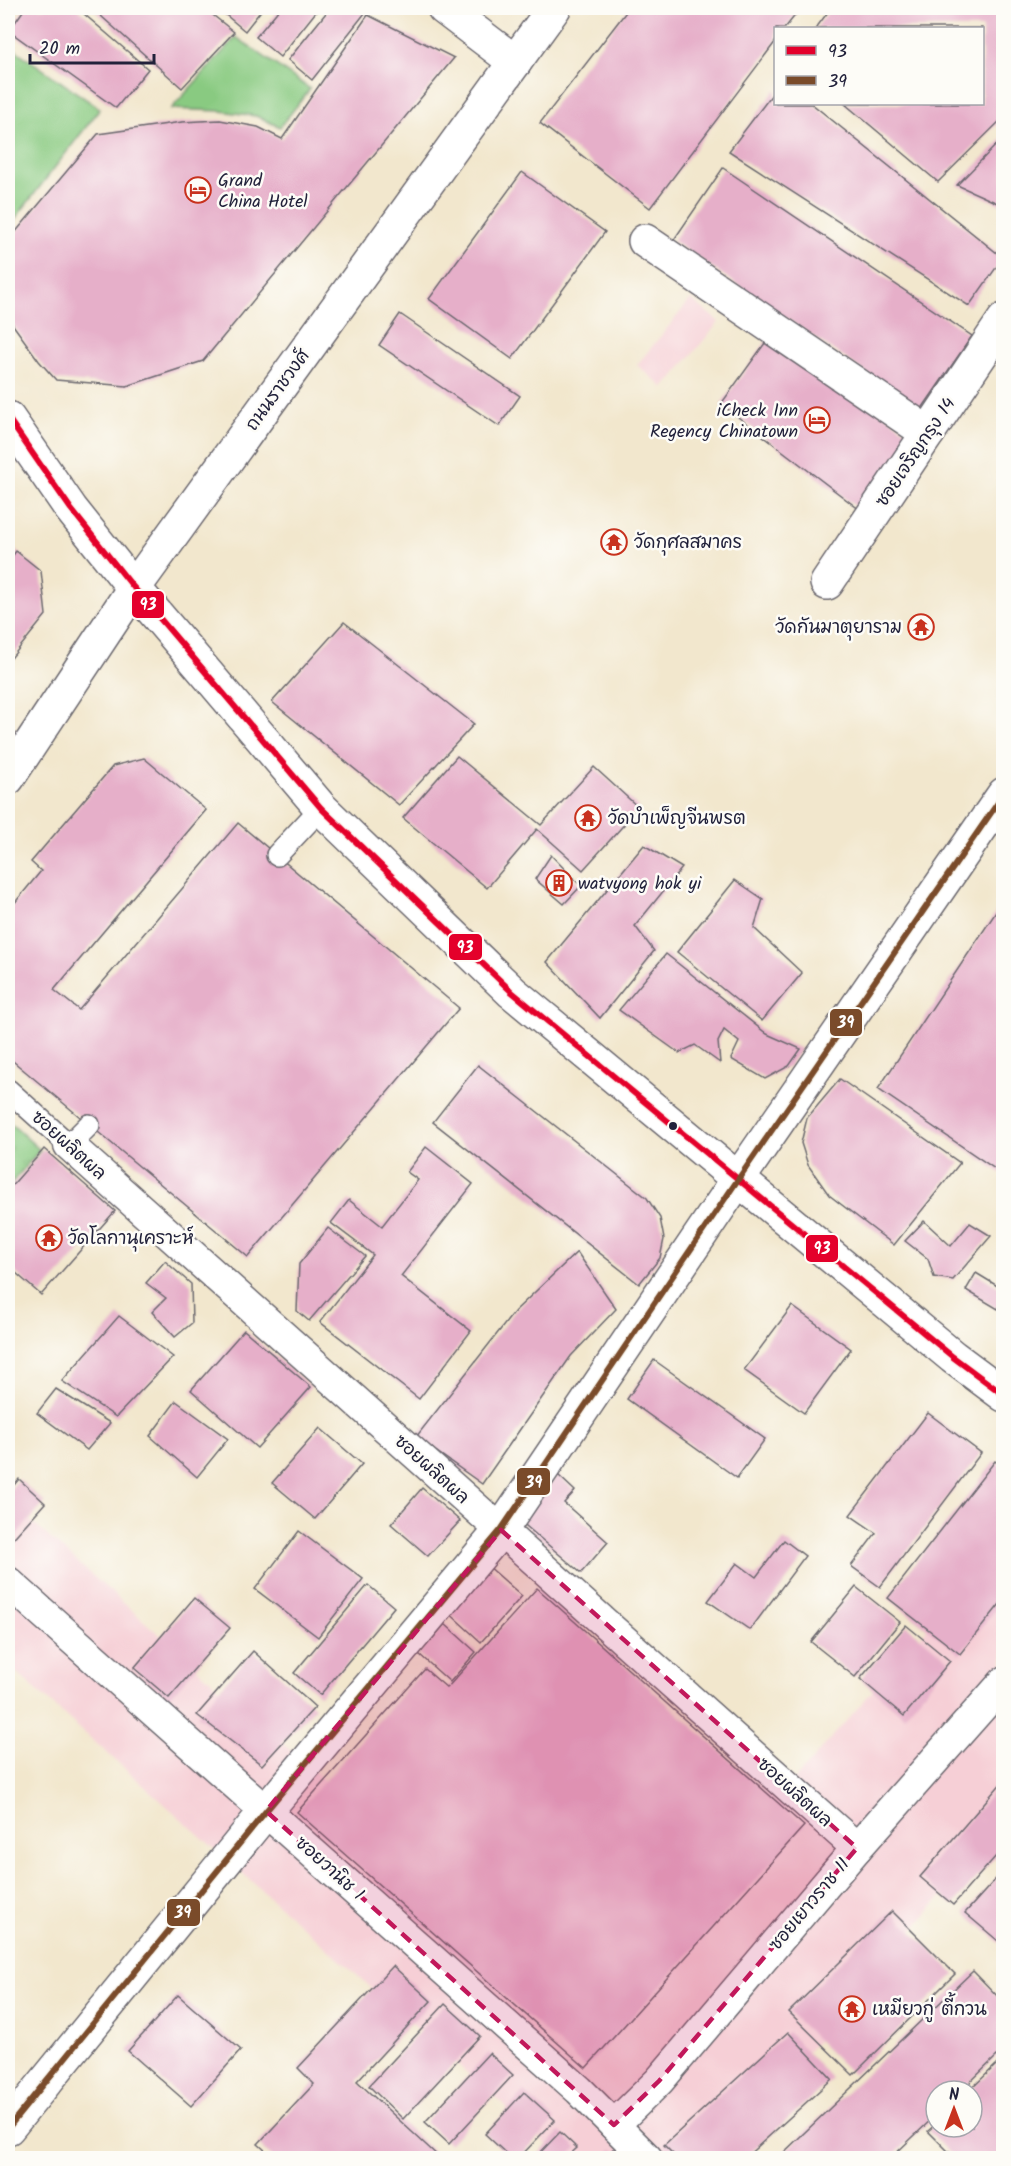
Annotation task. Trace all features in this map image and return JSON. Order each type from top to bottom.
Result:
[{"type":"street","points":[[444,8],[515,62]]},
{"type":"street","name":"ถนนราชวงศ์","points":[[8,778],[134,588],[554,8]]},
{"type":"street","points":[[645,241],[928,433]]},
{"type":"street","name":"ซอยเจริญกรุง 14","points":[[827,583],[1004,320]]},
{"type":"street","points":[[8,418],[71,509],[134,588],[321,808],[512,992],[953,1357],[1004,1395]]},
{"type":"street","points":[[8,2128],[266,1811],[501,1530],[1004,794]]},
{"type":"street","name":"ซอยผลิตผล","points":[[79,1135],[501,1530],[856,1848]]},
{"type":"street","name":"ซอยวานิช 1","points":[[8,1582],[579,2090],[647,2158]]},
{"type":"street","name":"ซอยเยาวราช 11","points":[[614,2125],[659,2081],[856,1848],[1004,1682]]},
{"type":"lane","points":[[277,855],[321,808]]},
{"type":"lane","name":"ซอยผลิตผล","points":[[8,1090],[79,1135]]},
{"type":"highlighted area","points":[[501,1530],[857,1848],[659,2081],[614,2125],[266,1811]]},
{"type":"shaded area","points":[[691,299],[719,322],[664,388],[637,365]]},
{"type":"shaded area","points":[[8,1501],[591,2016],[1003,1542],[1003,1825],[723,2150],[730,2158],[560,2158],[537,2135],[8,1665]]},
{"type":"green space","points":[[236,37],[310,89],[280,127],[256,116],[221,111],[171,109]]},
{"type":"green space","points":[[8,45],[100,109],[8,228]]},
{"type":"green space","points":[[8,1121],[40,1150],[8,1187]]},
{"type":"building","points":[[25,8],[77,8],[148,69],[116,108],[9,31]]},
{"type":"building","points":[[92,8],[204,8],[234,32],[182,88]]},
{"type":"building","points":[[224,8],[263,8],[245,31],[221,11]]},
{"type":"building","points":[[280,8],[319,8],[280,57],[256,37]]},
{"type":"building","points":[[330,8],[369,8],[312,80],[288,60]]},
{"type":"building","points":[[629,8],[801,8],[786,27],[774,27],[774,44],[650,208],[540,123]]},
{"type":"building","points":[[831,8],[1004,8],[1004,117],[938,182],[846,105],[984,105],[984,27],[817,27]]},
{"type":"building","name":"Grand China Hotel","points":[[368,15],[454,58],[203,361],[127,386],[56,380],[39,361],[8,318],[8,241],[98,134],[182,122],[220,120],[258,127],[282,139]]},
{"type":"building","points":[[774,92],[774,105],[813,105],[1003,258],[969,306],[729,151]]},
{"type":"building","points":[[1004,137],[1004,206],[957,185]]},
{"type":"building","points":[[723,168],[972,336],[921,410],[673,241]]},
{"type":"building","points":[[522,172],[605,232],[512,359],[429,299]]},
{"type":"building","points":[[400,314],[520,396],[499,426],[379,345]]},
{"type":"building","name":"iCheck Inn Regency Chinatown","points":[[773,332],[913,436],[868,516],[721,404]]},
{"type":"building","points":[[16,551],[41,571],[46,615],[8,662],[8,562]]},
{"type":"building","points":[[344,622],[474,724],[399,805],[272,702]]},
{"type":"building","points":[[457,756],[541,825],[594,767],[639,808],[583,870],[537,829],[487,888],[403,818]]},
{"type":"building","points":[[144,758],[206,810],[54,990],[79,1010],[238,823],[459,1008],[248,1257],[8,1057],[8,911],[41,871],[31,862],[113,766]]},
{"type":"building","points":[[644,845],[682,868],[635,926],[654,951],[600,1018],[547,962]]},
{"type":"building","name":"watvyong hok yi","points":[[551,855],[581,886],[564,904],[535,879]]},
{"type":"building","points":[[735,880],[763,899],[754,928],[802,973],[762,1021],[677,952]]},
{"type":"building","points":[[1004,900],[1004,1175],[878,1089]]},
{"type":"building","points":[[666,954],[767,1034],[801,1049],[789,1066],[765,1079],[731,1059],[739,1042],[724,1030],[718,1042],[720,1063],[695,1045],[679,1053],[619,1010]]},
{"type":"building","points":[[478,1065],[647,1198],[660,1218],[664,1239],[660,1258],[639,1284],[433,1122]]},
{"type":"building","points":[[840,1079],[960,1163],[894,1245],[829,1195],[808,1165],[801,1143],[807,1118]]},
{"type":"building","points":[[426,1147],[473,1184],[401,1276],[471,1331],[419,1399],[320,1322],[373,1255],[331,1223],[349,1200],[382,1226],[418,1180],[407,1172]]},
{"type":"building","name":"วัดโลกานุเคราะห์","points":[[44,1149],[115,1211],[41,1295],[8,1266],[8,1190]]},
{"type":"building","points":[[924,1221],[951,1246],[970,1223],[991,1236],[953,1280],[934,1277],[928,1259],[905,1241]]},
{"type":"building","points":[[328,1228],[365,1256],[309,1321],[297,1311],[299,1264]]},
{"type":"building","points":[[577,1252],[616,1309],[571,1356],[482,1484],[416,1437],[515,1311]]},
{"type":"building","points":[[165,1261],[191,1284],[192,1323],[175,1337],[152,1312],[166,1298],[146,1283]]},
{"type":"building","points":[[976,1273],[1004,1290],[1004,1300],[998,1309],[966,1290]]},
{"type":"building","points":[[792,1306],[851,1349],[804,1413],[744,1370]]},
{"type":"building","points":[[119,1316],[173,1357],[116,1417],[62,1381]]},
{"type":"building","points":[[244,1330],[311,1387],[257,1448],[191,1390]]},
{"type":"building","points":[[654,1360],[765,1439],[737,1478],[627,1399]]},
{"type":"building","points":[[56,1389],[110,1423],[87,1450],[37,1413]]},
{"type":"building","points":[[176,1401],[228,1439],[197,1477],[150,1436]]},
{"type":"building","points":[[928,1413],[981,1453],[880,1587],[851,1566],[876,1533],[850,1515]]},
{"type":"building","points":[[320,1428],[362,1464],[315,1519],[272,1483]]},
{"type":"building","points":[[995,1461],[1004,1468],[1004,1599],[960,1654],[888,1598]]},
{"type":"building","points":[[558,1475],[575,1491],[564,1503],[608,1542],[581,1573],[519,1520]]},
{"type":"building","points":[[19,1479],[45,1503],[8,1544],[8,1492]]},
{"type":"building","points":[[422,1488],[460,1521],[428,1556],[391,1524]]},
{"type":"building","points":[[299,1531],[363,1579],[318,1637],[255,1589]]},
{"type":"building","points":[[784,1540],[805,1556],[750,1630],[708,1601],[737,1563],[756,1577]]},
{"type":"building","points":[[487,1565],[522,1596],[481,1642],[446,1610]]},
{"type":"building","points":[[368,1585],[394,1607],[320,1695],[294,1673]]},
{"type":"building","points":[[856,1587],[900,1622],[855,1677],[811,1642]]},
{"type":"building","points":[[537,1588],[804,1826],[586,2068],[297,1812],[425,1669],[447,1688]]},
{"type":"building","points":[[194,1598],[230,1628],[169,1698],[134,1668]]},
{"type":"building","points":[[445,1624],[476,1652],[450,1682],[419,1654]]},
{"type":"building","points":[[906,1625],[950,1661],[904,1716],[860,1679]]},
{"type":"building","points":[[253,1651],[315,1707],[262,1765],[197,1715]]},
{"type":"building","points":[[1004,1780],[1004,1847],[953,1905],[920,1877]]},
{"type":"building","points":[[1004,1870],[1004,1946],[965,1913]]},
{"type":"building","points":[[892,1911],[955,1974],[853,2075],[789,2012]]},
{"type":"building","points":[[393,1966],[431,2001],[357,2081],[439,2157],[274,2158],[258,2144],[314,2084],[298,2068]]},
{"type":"building","points":[[973,1971],[1004,2003],[1004,2059],[999,2054],[973,2079],[924,2079],[924,2126],[891,2158],[778,2158]]},
{"type":"building","points":[[178,1995],[241,2050],[191,2106],[128,2051]]},
{"type":"building","points":[[445,2004],[480,2036],[403,2119],[369,2086]]},
{"type":"building","points":[[788,2032],[832,2079],[745,2158],[677,2158],[664,2145]]},
{"type":"building","points":[[489,2053],[513,2075],[449,2144],[425,2122]]},
{"type":"building","points":[[997,2064],[1004,2071],[1004,2158],[955,2158],[936,2139],[984,2139],[984,2079],[981,2079]]},
{"type":"building","points":[[524,2092],[555,2120],[519,2158],[511,2158],[485,2134]]},
{"type":"building","points":[[560,2132],[577,2148],[566,2158],[535,2158]]},
{"type":"building","points":[[613,2149],[622,2158],[603,2158]]},
{"type":"transit line","name":"93","points":[[8,418],[71,509],[134,588],[321,808],[512,992],[953,1357],[1004,1395]]},
{"type":"transit line","name":"39","points":[[8,2128],[266,1811],[501,1530],[739,1178],[1004,794]]},
{"type":"place","name":"Grand China Hotel","points":[[198,190]]},
{"type":"place","name":"iCheck Inn Regency Chinatown","points":[[817,420]]},
{"type":"place","name":"วัดกุศลสมาคร","points":[[614,542]]},
{"type":"place","name":"วัดกันมาตุยาราม","points":[[921,627]]},
{"type":"place","name":"วัดบำเพ็ญจีนพรต","points":[[588,818]]},
{"type":"place","name":"watvyong hok yi","points":[[559,883]]},
{"type":"place","name":"วัดโลกานุเคราะห์","points":[[49,1238]]},
{"type":"place","name":"เหมียวกู่ ตี้กวน","points":[[852,2009]]}]
